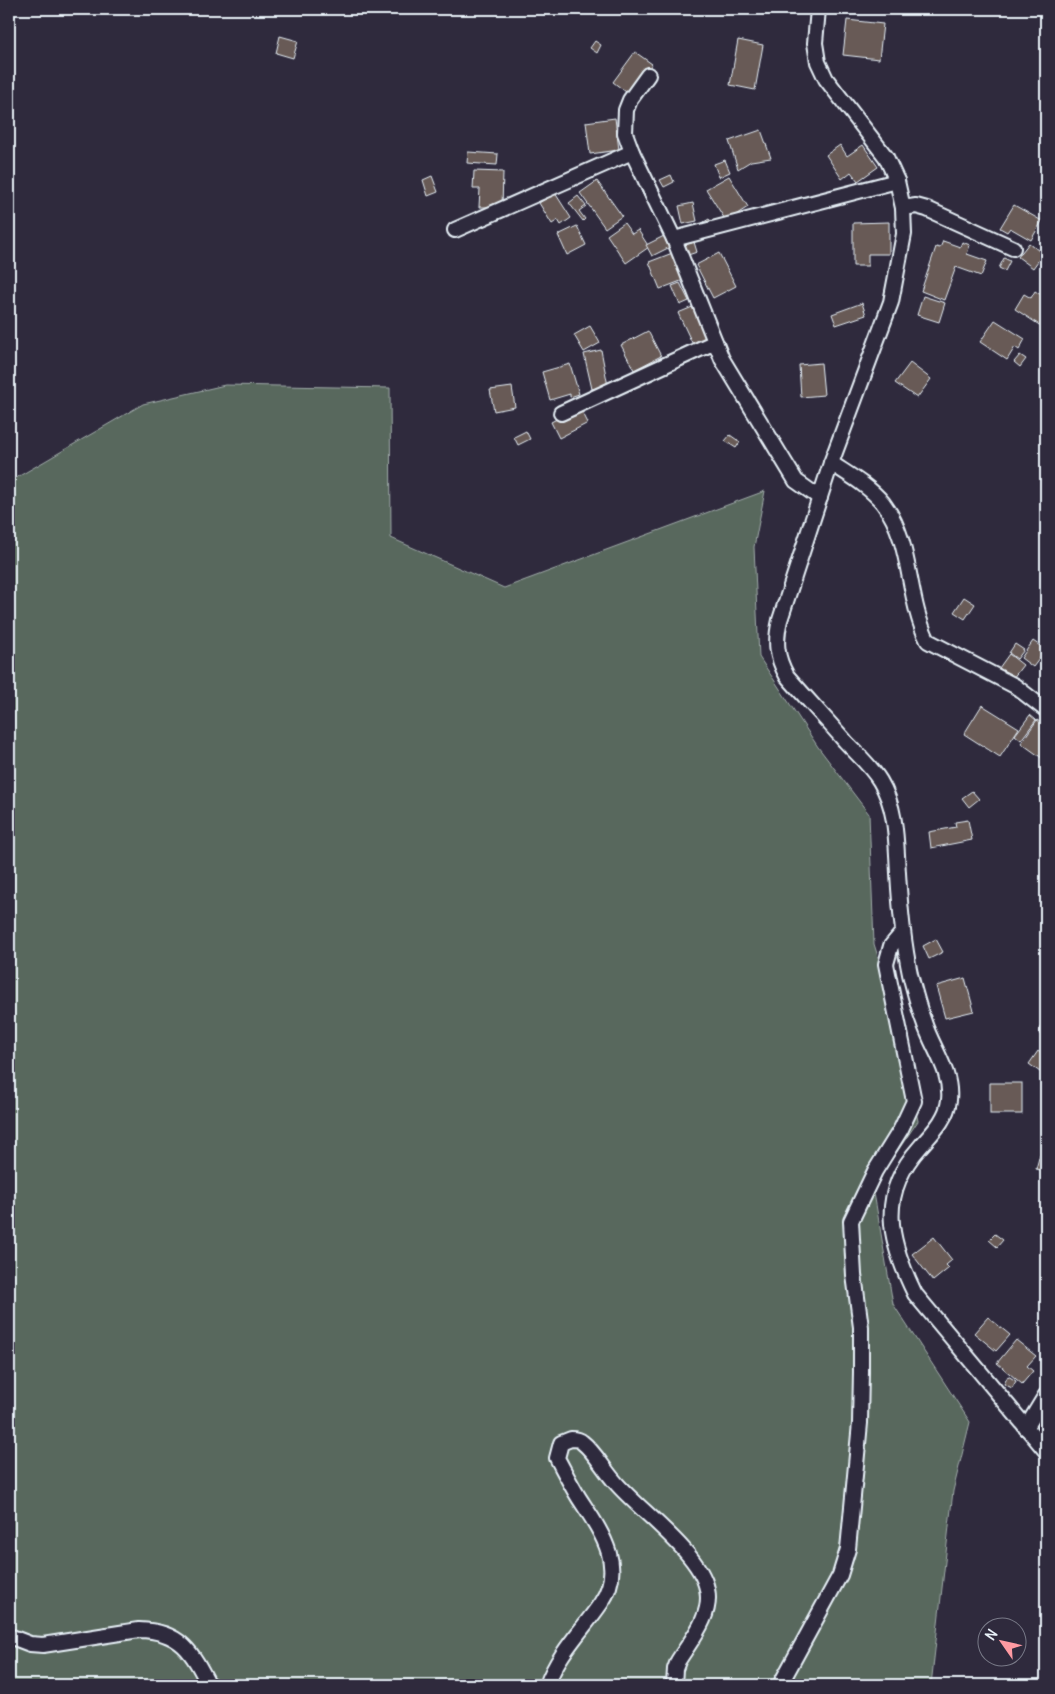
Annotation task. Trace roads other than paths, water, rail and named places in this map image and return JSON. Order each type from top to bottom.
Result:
[{"type":"street","points":[[818,9],[815,43],[818,62],[826,79],[886,156],[897,181],[903,208],[904,234],[891,302],[831,463],[780,620],[776,634],[776,649],[787,676],[865,762],[879,781],[890,802],[895,826],[902,933],[910,974],[924,1022],[949,1079],[950,1091],[947,1108],[940,1124],[902,1169],[895,1186],[891,1204],[891,1222],[902,1267],[915,1294],[1046,1451]]},
{"type":"street","points":[[648,75],[630,100],[626,110],[625,133],[632,152],[674,239],[722,359],[796,481],[820,498]]},
{"type":"street","points":[[455,230],[632,152]]},
{"type":"street","points":[[674,239],[897,181]]},
{"type":"street","points":[[903,208],[916,206],[927,209],[1013,248]]},
{"type":"street","points":[[561,413],[715,342]]},
{"type":"street","points":[[831,463],[864,485],[883,503],[899,535],[920,627],[928,641],[1015,686],[1046,710]]},
{"type":"street","points":[[780,1685],[840,1575],[848,1549],[860,1423],[861,1372],[861,1327],[854,1275],[851,1221],[875,1171],[914,1101],[886,964],[891,946],[902,933]]},
{"type":"street","points":[[1026,1428],[1046,1395]]},
{"type":"street","points":[[547,1685],[553,1668],[565,1648],[602,1601],[611,1570],[606,1538],[556,1458],[561,1443],[571,1438],[582,1442],[616,1484],[668,1534],[700,1570],[705,1580],[708,1590],[706,1612],[678,1661],[675,1669],[674,1685]]},
{"type":"street","points":[[9,1636],[30,1644],[43,1645],[139,1630],[153,1630],[173,1637],[189,1650],[209,1685]]}]
